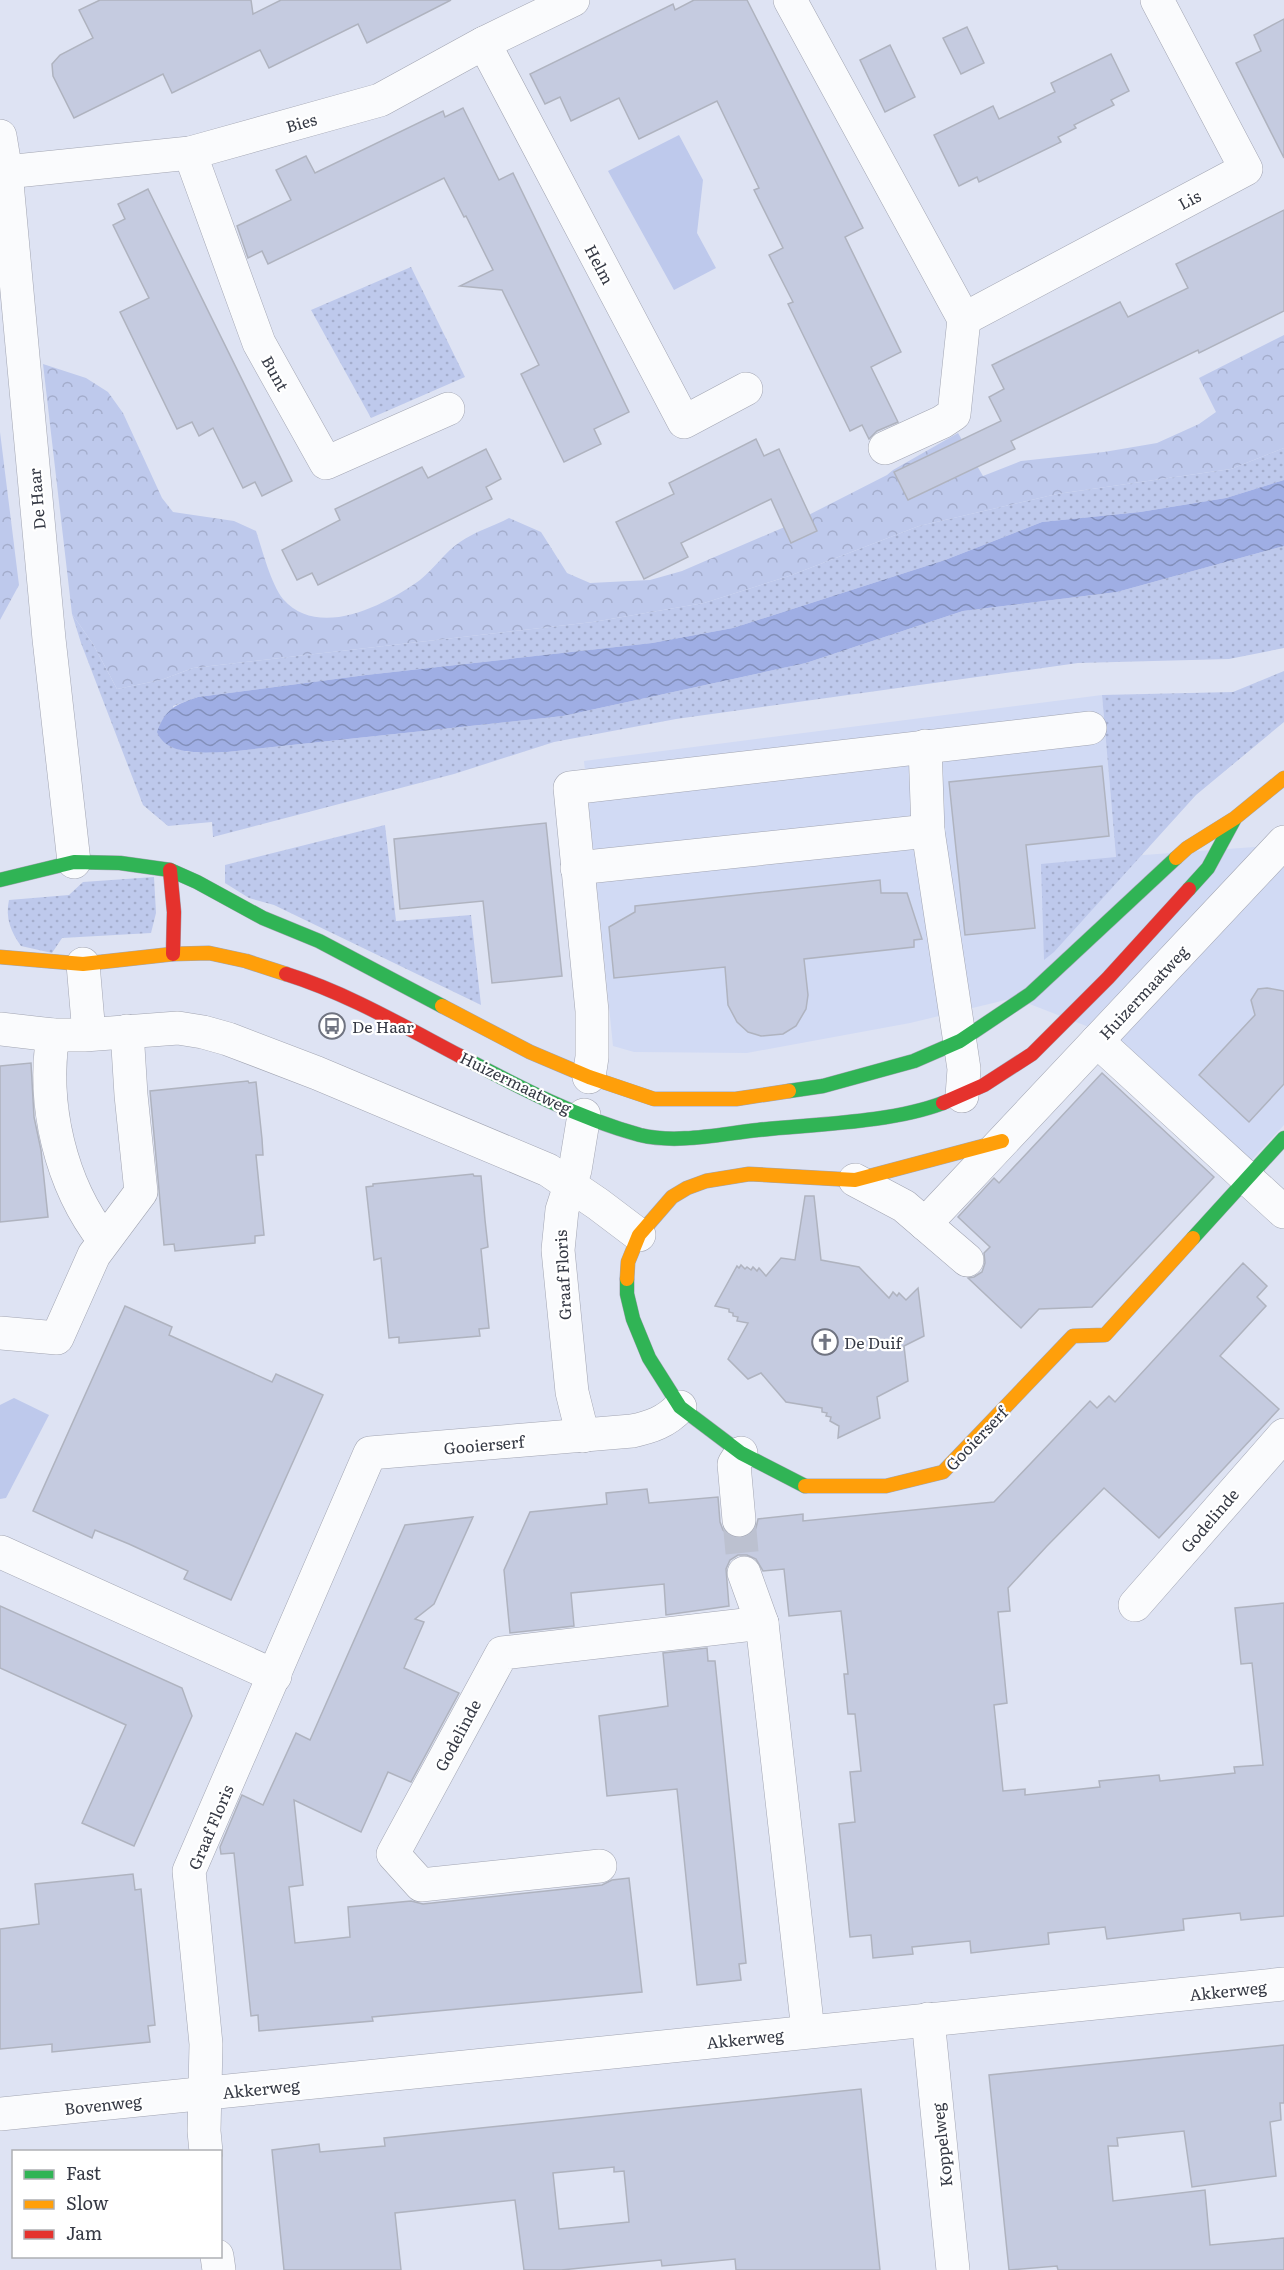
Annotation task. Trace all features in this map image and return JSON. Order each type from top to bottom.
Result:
[{"type":"main road","name":"Huizermaatweg","points":[[0,880],[74,862],[120,863],[170,870],[197,882],[262,918],[319,941],[530,1052],[589,1077],[654,1099],[736,1099],[823,1086],[914,1061],[960,1041],[1030,994],[1187,848],[1235,818],[1284,778]]},
{"type":"main road","name":"Huizermaatweg","points":[[0,957],[83,964],[173,954],[209,953],[227,957],[318,984],[369,1008],[510,1082],[584,1115],[641,1135],[677,1138],[839,1122],[919,1112],[984,1086],[1032,1054],[1108,978],[1208,868],[1235,818]]},
{"type":"main road","points":[[170,870],[175,924],[173,954]]},
{"type":"main road","name":"Gooierserf","points":[[680,1407],[741,1453],[807,1487],[886,1486],[944,1472],[1073,1336],[1105,1335],[1284,1138]]},
{"type":"main road","points":[[680,1407],[649,1358],[633,1319],[627,1294],[628,1262],[639,1235],[672,1197],[706,1181],[748,1174],[855,1180],[1002,1142]]},
{"type":"street","name":"Bies","points":[[6,172],[190,153],[380,100],[484,43],[573,0]]},
{"type":"street","points":[[790,0],[964,319],[954,414],[942,422],[885,448]]},
{"type":"street","name":"Lis","points":[[964,319],[1246,169],[1158,0]]},
{"type":"street","name":"Helm","points":[[484,43],[684,422],[746,389]]},
{"type":"street","name":"De Haar","points":[[0,136],[6,172],[49,639],[74,862]]},
{"type":"street","name":"Bunt","points":[[190,153],[259,343],[326,463],[448,409]]},
{"type":"street","points":[[589,1077],[592,1057],[592,1011],[570,788],[1090,728]]},
{"type":"street","points":[[925,747],[928,831],[964,1069],[962,1096]]},
{"type":"street","points":[[577,868],[928,831]]},
{"type":"street","name":"Huizermaatweg","points":[[925,1224],[1284,842]]},
{"type":"street","points":[[83,964],[90,1035]]},
{"type":"street","points":[[0,1029],[53,1035],[90,1035],[183,1028],[228,1039],[317,1073],[537,1165],[571,1185],[639,1235]]},
{"type":"street","points":[[0,1333],[57,1338],[96,1254],[141,1192],[127,1031]]},
{"type":"street","points":[[53,1035],[49,1071],[58,1151],[79,1201],[96,1254]]},
{"type":"street","points":[[1097,1041],[1284,1212]]},
{"type":"street","name":"Graaf Floris","points":[[584,1115],[571,1185],[562,1210],[559,1231],[559,1274],[572,1392],[584,1436]]},
{"type":"street","points":[[855,1180],[904,1206],[967,1260]]},
{"type":"street","name":"Gooierserf","points":[[370,1454],[584,1436],[650,1428],[662,1422],[680,1407]]},
{"type":"street","name":"Godelinde","points":[[1135,1605],[1284,1435]]},
{"type":"street","points":[[739,1521],[734,1464],[741,1453]]},
{"type":"street","name":"Graaf Floris","points":[[206,2150],[204,2131],[206,2044],[189,1872],[370,1454]]},
{"type":"street","points":[[1,1552],[275,1676]]},
{"type":"street","points":[[744,1573],[762,1623],[808,2031]]},
{"type":"street","name":"Godelinde","points":[[600,1866],[421,1884],[393,1854],[501,1653],[762,1623]]},
{"type":"street","name":"Akkerweg","points":[[206,2094],[1284,1984]]},
{"type":"street","name":"Koppelweg","points":[[928,2019],[953,2270]]},
{"type":"street","name":"Bovenweg","points":[[0,2114],[206,2094]]},
{"type":"shaded area","points":[[1102,695],[1116,857],[1284,845],[1284,1125],[1247,1165],[1107,1034],[1014,998],[910,1023],[747,1053],[634,1052],[613,1046],[584,761]]},
{"type":"green space","points":[[679,135],[703,180],[697,233],[716,268],[674,290],[608,171]]},
{"type":"green space","points":[[411,267],[465,377],[371,418],[311,310]]},
{"type":"green space","points":[[1284,335],[1284,448],[1231,469],[1057,494],[919,526],[789,576],[704,603],[593,622],[193,668],[161,680],[117,689],[93,644],[72,614],[43,364],[86,378],[108,392],[123,413],[162,498],[173,512],[234,521],[256,531],[271,576],[283,599],[298,611],[315,617],[333,618],[371,608],[406,590],[420,580],[460,542],[509,518],[541,532],[567,573],[590,583],[650,580],[682,571],[787,526],[887,475],[958,433],[983,476],[1021,461],[1104,452],[1157,443],[1199,424],[1216,412],[1199,378]]},
{"type":"green space","points":[[0,432],[19,585],[0,620]]},
{"type":"green space","points":[[1284,448],[1284,480],[1226,498],[1140,512],[1042,522],[945,560],[733,628],[652,643],[366,675],[198,697],[173,706],[172,747],[188,752],[227,752],[563,716],[806,663],[963,611],[1117,592],[1284,546],[1284,648],[1229,659],[1078,663],[676,719],[554,742],[454,774],[213,837],[212,822],[168,826],[143,805],[72,614],[93,644],[117,689],[161,680],[193,668],[593,622],[704,603],[789,576],[919,526],[1057,494],[1231,469]]},
{"type":"green space","points":[[1284,671],[1284,722],[1196,795],[1054,952],[1044,960],[1041,864],[1116,857],[1102,695],[1233,692]]},
{"type":"green space","points":[[385,825],[396,921],[471,915],[481,1005],[274,905],[249,898],[225,883],[225,865]]},
{"type":"green space","points":[[154,877],[156,913],[151,933],[62,938],[52,953],[21,946],[14,935],[8,913],[9,900],[69,895],[83,882]]},
{"type":"green space","points":[[14,1398],[49,1415],[6,1498],[0,1499],[0,1405]]},
{"type":"water","points":[[1284,480],[1284,546],[1117,592],[963,611],[806,663],[563,716],[227,752],[178,749],[169,746],[157,732],[172,708],[198,697],[366,675],[652,643],[733,628],[945,560],[1042,522],[1140,512],[1226,498]]},
{"type":"building","points":[[100,0],[251,0],[253,14],[281,0],[451,0],[367,43],[358,24],[269,68],[260,50],[172,93],[163,74],[74,118],[53,76],[52,64],[60,55],[93,38],[79,10]]},
{"type":"building","points":[[694,0],[747,0],[863,228],[845,237],[901,352],[871,367],[898,422],[877,431],[869,439],[862,425],[850,431],[788,304],[793,302],[769,255],[783,248],[754,190],[759,188],[717,101],[639,139],[619,98],[571,121],[560,97],[545,104],[530,74],[673,4],[675,10]]},
{"type":"building","points":[[1284,19],[1284,158],[1236,63],[1261,51],[1254,35]]},
{"type":"building","points":[[967,27],[984,63],[961,74],[943,38]]},
{"type":"building","points":[[890,45],[915,97],[885,112],[860,60]]},
{"type":"building","points":[[1111,54],[1129,91],[1111,100],[1114,105],[1074,125],[1076,128],[1058,137],[1061,142],[979,182],[977,177],[959,186],[934,135],[993,106],[999,119],[1055,92],[1051,83]]},
{"type":"building","points":[[463,108],[499,180],[513,173],[629,412],[594,429],[601,444],[564,462],[521,374],[539,365],[502,290],[460,286],[493,270],[444,178],[268,264],[262,251],[248,258],[237,226],[291,200],[276,170],[306,156],[315,173],[443,111],[445,117]]},
{"type":"building","points":[[148,189],[292,481],[262,496],[255,482],[243,488],[213,428],[199,436],[192,422],[177,429],[120,312],[149,298],[113,225],[125,219],[118,204]]},
{"type":"building","points":[[1284,210],[1284,311],[1011,441],[1015,449],[908,500],[894,472],[1001,421],[989,397],[1004,389],[992,365],[1120,302],[1128,317],[1188,288],[1176,264]]},
{"type":"building","points":[[756,439],[764,456],[779,449],[817,531],[791,543],[771,499],[681,543],[688,557],[644,579],[616,522],[674,494],[669,483]]},
{"type":"building","points":[[486,449],[501,479],[486,487],[492,499],[318,585],[312,573],[297,580],[282,550],[340,520],[335,509],[422,467],[428,478]]},
{"type":"building","points":[[1102,766],[1109,836],[1026,845],[1035,928],[965,935],[949,782]]},
{"type":"building","points":[[546,823],[562,976],[492,983],[483,901],[400,909],[394,839]]},
{"type":"building","points":[[880,880],[881,893],[907,893],[922,939],[914,940],[914,947],[804,959],[808,995],[806,1009],[796,1026],[783,1034],[761,1036],[748,1032],[737,1022],[728,1005],[725,967],[614,978],[609,927],[635,912],[635,906]]},
{"type":"building","points":[[1258,989],[1284,991],[1284,1084],[1249,1122],[1199,1075],[1255,1015],[1251,1000]]},
{"type":"building","points":[[31,1063],[34,1117],[41,1150],[48,1217],[0,1222],[0,1066]]},
{"type":"building","points":[[1102,1073],[1214,1177],[1092,1307],[1039,1309],[1021,1328],[968,1278],[982,1272],[985,1263],[984,1253],[990,1247],[958,1217],[994,1178],[999,1183]]},
{"type":"building","points":[[248,1081],[249,1083],[256,1082],[262,1139],[263,1155],[256,1155],[264,1235],[255,1236],[255,1243],[175,1251],[174,1244],[164,1245],[150,1091]]},
{"type":"building","points":[[473,1174],[481,1176],[488,1247],[481,1249],[489,1328],[479,1329],[480,1336],[399,1343],[399,1337],[389,1338],[381,1258],[374,1260],[366,1187],[373,1186],[373,1184]]},
{"type":"building","name":"De Duif","points":[[805,1196],[814,1196],[821,1260],[859,1267],[889,1298],[893,1292],[897,1296],[899,1293],[906,1300],[918,1288],[924,1336],[904,1346],[908,1381],[877,1397],[880,1418],[838,1438],[839,1426],[830,1421],[831,1417],[822,1412],[822,1408],[786,1402],[761,1373],[748,1379],[728,1359],[748,1323],[737,1321],[738,1317],[733,1316],[729,1309],[715,1306],[737,1266],[739,1268],[741,1265],[751,1270],[753,1267],[757,1271],[759,1268],[766,1276],[781,1258],[795,1260]]},
{"type":"building","points":[[1243,1263],[1267,1286],[1257,1297],[1266,1306],[1220,1356],[1279,1409],[1159,1538],[1104,1488],[1047,1546],[1008,1588],[1010,1611],[998,1612],[1007,1703],[994,1705],[1003,1791],[1025,1789],[1025,1795],[1100,1787],[1099,1781],[1159,1775],[1160,1781],[1235,1773],[1234,1767],[1263,1765],[1252,1663],[1241,1664],[1235,1608],[1284,1603],[1284,1916],[1241,1920],[1240,1913],[1183,1919],[1184,1930],[1107,1939],[1105,1927],[1048,1933],[1049,1944],[971,1953],[970,1941],[912,1947],[913,1954],[873,1958],[871,1935],[850,1937],[839,1824],[855,1822],[850,1772],[861,1771],[855,1714],[848,1714],[844,1674],[848,1674],[841,1611],[789,1616],[784,1569],[763,1571],[756,1559],[747,1555],[738,1555],[730,1560],[726,1569],[729,1606],[666,1615],[664,1584],[571,1593],[574,1626],[510,1633],[504,1570],[530,1512],[607,1504],[606,1493],[647,1489],[649,1503],[718,1497],[723,1530],[731,1537],[740,1539],[750,1535],[756,1528],[758,1519],[803,1514],[803,1521],[994,1502],[1090,1401],[1097,1408],[1109,1396],[1115,1402]]},
{"type":"building","points":[[125,1306],[172,1327],[169,1335],[272,1382],[276,1374],[323,1395],[231,1600],[184,1579],[188,1571],[129,1544],[95,1530],[92,1538],[33,1511]]},
{"type":"building","points":[[473,1517],[434,1604],[415,1619],[424,1622],[404,1668],[459,1693],[411,1782],[388,1772],[361,1832],[294,1800],[303,1885],[289,1887],[295,1943],[350,1937],[348,1907],[411,1901],[423,1904],[602,1885],[612,1880],[629,1878],[642,1992],[372,2017],[373,2021],[259,2031],[258,2015],[251,2016],[234,1853],[221,1854],[220,1847],[242,1795],[263,1805],[296,1733],[310,1740],[405,1525]]},
{"type":"building","points":[[0,1606],[182,1688],[192,1716],[134,1846],[82,1823],[126,1725],[0,1668]]},
{"type":"building","points":[[707,1648],[708,1661],[715,1661],[746,1963],[739,1964],[741,1980],[697,1985],[677,1789],[607,1796],[599,1716],[668,1706],[663,1653]]},
{"type":"building","points":[[133,1874],[135,1890],[141,1889],[155,2025],[148,2026],[150,2042],[52,2052],[52,2044],[0,2049],[0,1929],[39,1924],[35,1884]]},
{"type":"building","points":[[1284,2045],[1284,2103],[1280,2103],[1281,2120],[1270,2122],[1276,2176],[1192,2187],[1184,2131],[1117,2138],[1118,2146],[1108,2146],[1113,2201],[1205,2190],[1210,2245],[1284,2238],[1284,2270],[1058,2270],[1057,2266],[1009,2270],[989,2075]]},
{"type":"building","points":[[861,2089],[880,2270],[736,2270],[735,2259],[662,2266],[661,2260],[561,2270],[524,2270],[515,2200],[395,2213],[401,2270],[284,2270],[272,2150],[319,2144],[320,2152],[385,2146],[384,2138]],"holes":[[[614,2167],[614,2172],[624,2171],[629,2222],[559,2229],[553,2173]]]},
{"type":"tunnel","points":[[739,1520],[744,1573]]},
{"type":"traffic: fast","points":[[1189,889],[1208,868],[1234,820]]},
{"type":"traffic: fast","points":[[789,1091],[823,1086],[914,1061],[960,1041],[1030,994],[1176,858]]},
{"type":"traffic: fast","points":[[0,880],[74,862],[120,863],[170,870],[263,918],[319,941],[442,1006]]},
{"type":"traffic: fast","points":[[460,1056],[525,1090],[593,1120],[654,1138],[699,1137],[852,1122],[900,1115],[943,1103]]},
{"type":"traffic: fast","points":[[1193,1238],[1284,1138]]},
{"type":"traffic: fast","points":[[627,1279],[627,1294],[633,1319],[649,1358],[680,1407],[741,1453],[805,1486]]},
{"type":"traffic: slow","points":[[1176,858],[1187,848],[1235,818],[1284,778]]},
{"type":"traffic: slow","points":[[0,957],[83,964],[173,954],[209,953],[246,961],[286,974]]},
{"type":"traffic: slow","points":[[442,1006],[530,1052],[589,1077],[654,1099],[736,1099],[789,1091]]},
{"type":"traffic: slow","points":[[627,1279],[628,1262],[639,1235],[672,1197],[706,1181],[749,1174],[855,1180],[1002,1141]]},
{"type":"traffic: slow","points":[[805,1486],[886,1486],[943,1472],[1073,1336],[1105,1335],[1193,1238]]},
{"type":"traffic: jam","points":[[170,870],[174,912],[173,954]]},
{"type":"traffic: jam","points":[[943,1103],[984,1085],[1032,1054],[1108,978],[1189,889]]},
{"type":"traffic: jam","points":[[286,974],[353,1000],[460,1056]]},
{"type":"place","name":"De Haar","points":[[332,1026]]},
{"type":"place","name":"De Duif","points":[[825,1342]]}]
